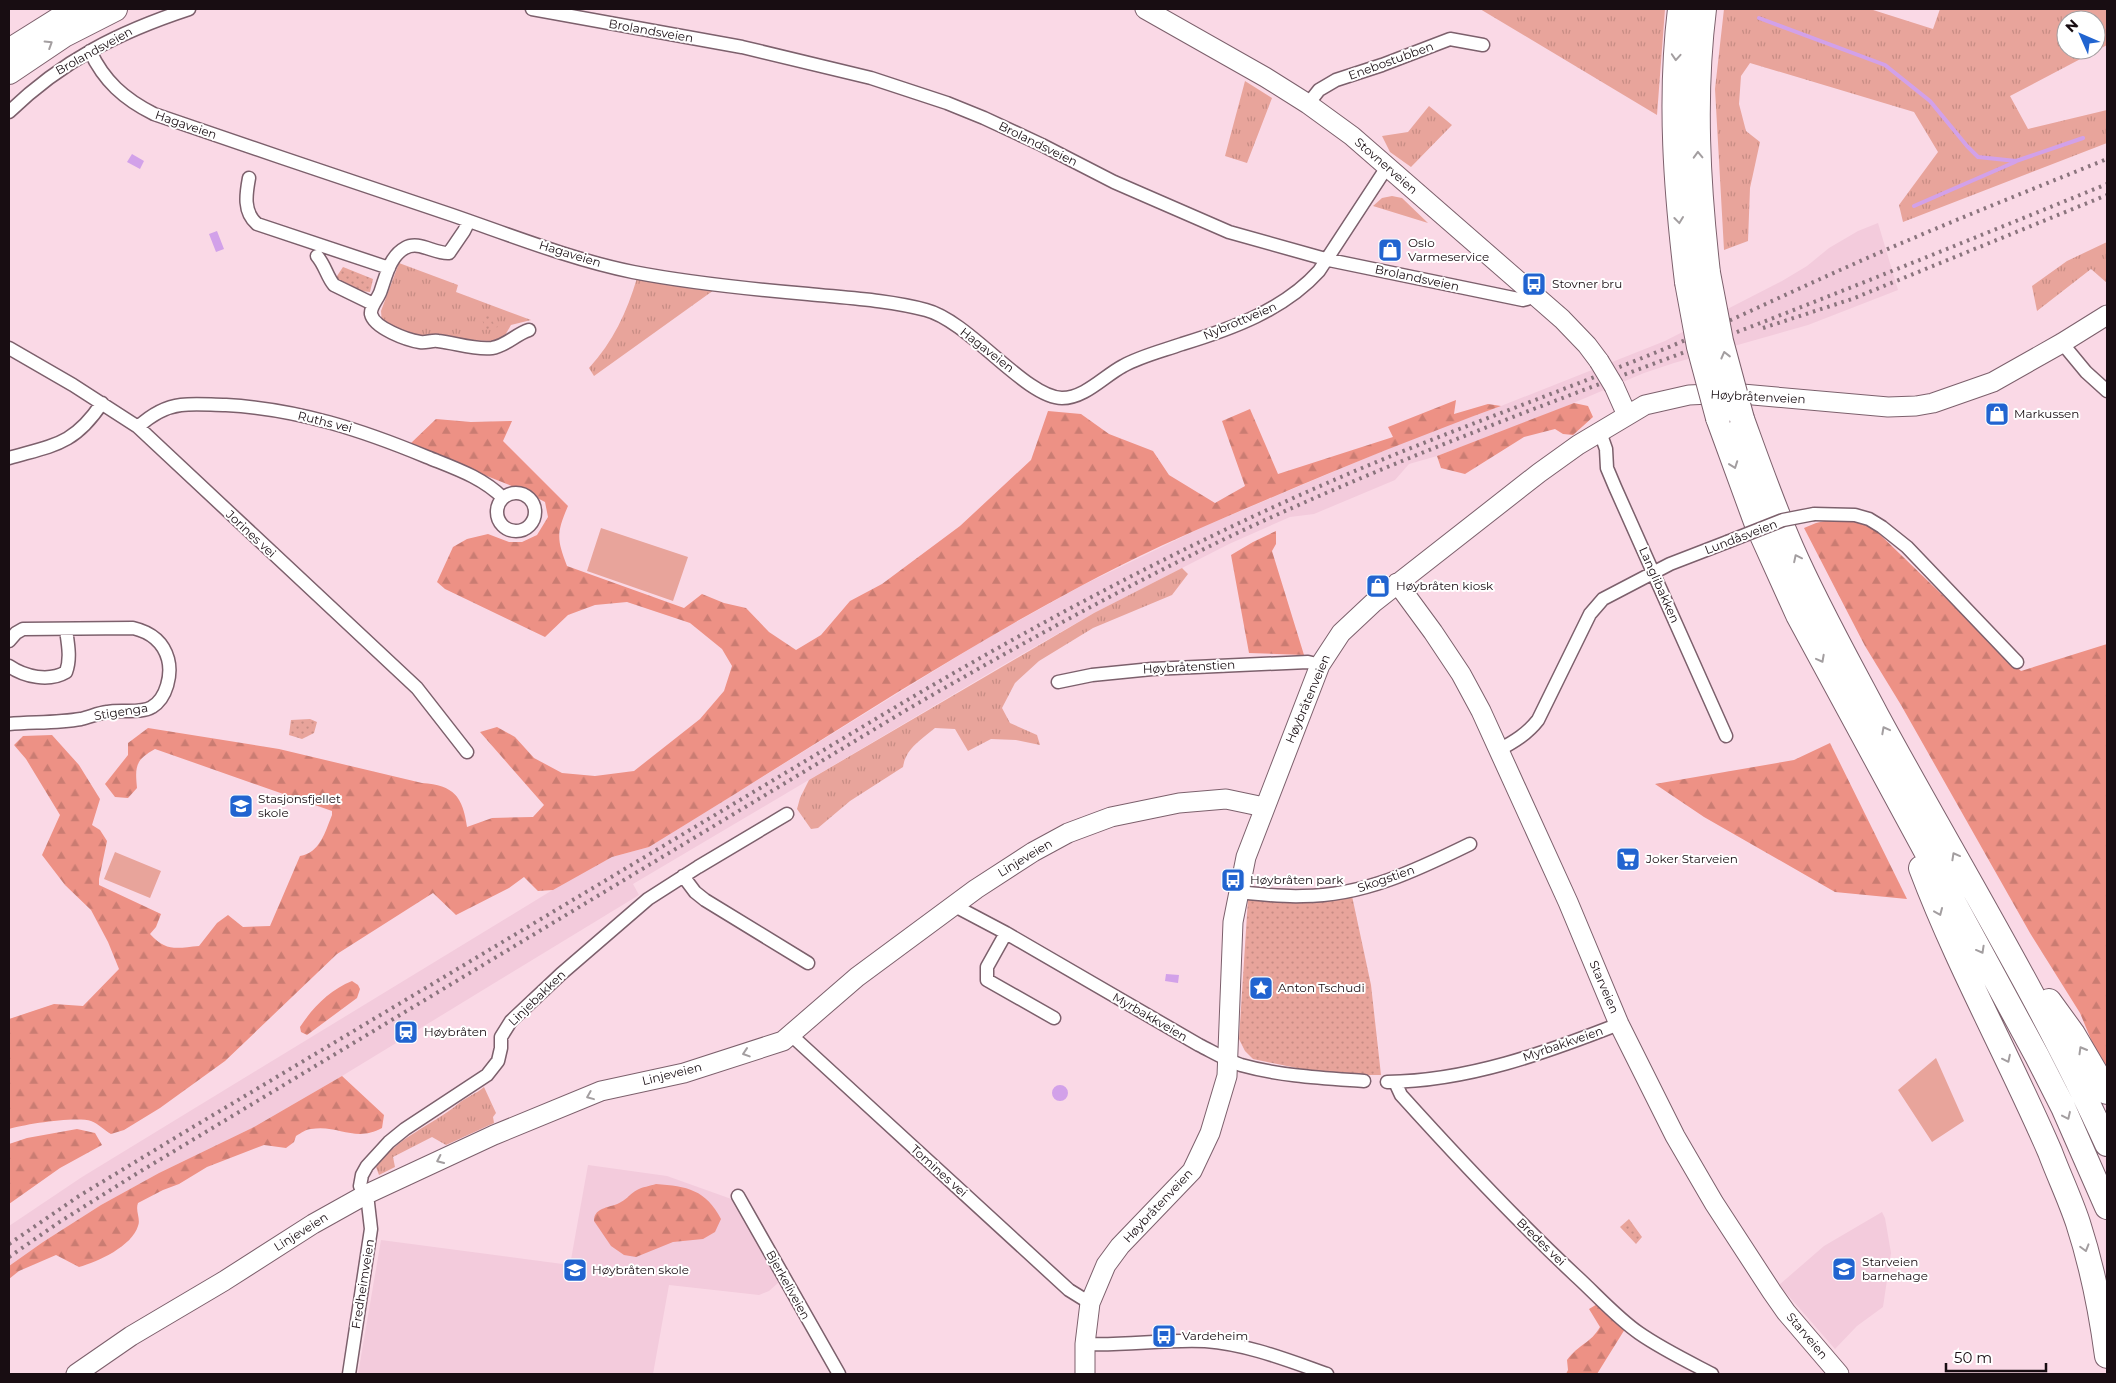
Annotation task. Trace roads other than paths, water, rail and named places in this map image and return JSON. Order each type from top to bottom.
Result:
[{"type":"highway","points":[[9,50],[76,9]]},
{"type":"highway","points":[[9,72],[64,35],[115,9]]},
{"type":"highway","points":[[1680,9],[1676,63],[1674,150],[1677,201],[1686,282],[1701,356],[1718,418],[1743,490],[1784,586],[2037,1056],[2063,1107],[2107,1207]]},
{"type":"highway","points":[[1704,9],[1699,66],[1698,150],[1701,206],[1708,273],[1721,341],[1742,419],[1764,482],[1792,550],[1833,634],[2059,1045],[2107,1144]]},
{"type":"highway","points":[[1890,785],[1926,882],[1964,971],[2034,1117],[2078,1223],[2099,1300],[2107,1356]]},
{"type":"highway","points":[[1978,898],[2073,1034],[2107,1092]]},
{"type":"street","name":"Brolandsveien","points":[[9,112],[54,72],[90,51],[142,25],[189,9]]},
{"type":"street","name":"Brolandsveien","points":[[532,9],[742,48],[871,78],[947,103],[984,118],[1114,182],[1229,232],[1327,259],[1523,300],[1533,293]]},
{"type":"street","name":"Stovnerveien","points":[[1145,9],[1265,77],[1308,104],[1352,136],[1533,293],[1575,332],[1598,361],[1614,386],[1627,415]]},
{"type":"street","name":"Enebostubben","points":[[1308,104],[1328,83],[1450,39],[1483,45]]},
{"type":"street","name":"Hagaveien","points":[[90,51],[96,65],[115,88],[133,104],[154,114],[555,250],[631,272],[770,291],[893,303],[930,311],[970,335],[1026,381],[1048,395],[1068,398]]},
{"type":"street","name":"Nybrottveien","points":[[1068,398],[1094,386],[1122,366],[1269,311],[1307,284],[1327,259],[1387,167]]},
{"type":"street","points":[[249,178],[246,196],[248,212],[257,224],[389,268]]},
{"type":"street","points":[[469,221],[464,232],[449,253],[441,253],[416,245],[405,247],[400,251],[389,268],[380,293],[373,304],[371,314],[374,321],[404,338],[422,342],[437,341],[492,348],[508,342],[519,333],[529,330]]},
{"type":"street","points":[[317,256],[323,263],[330,281],[334,285],[373,304]]},
{"type":"street","name":"Høybråtenveien","points":[[1085,1374],[1090,1303],[1099,1278],[1114,1254],[1178,1187],[1198,1161],[1220,1105],[1228,1060],[1231,958],[1237,892],[1246,857],[1264,807],[1320,665],[1333,642],[1341,633],[1362,612],[1397,583],[1539,473],[1644,405],[1689,395],[1716,393],[1888,407],[1933,403],[1980,388],[2019,368],[2107,315]]},
{"type":"street","points":[[2062,343],[2086,372],[2107,391]]},
{"type":"street","name":"Jorines vei","points":[[9,348],[102,403],[138,427],[417,688],[467,752]]},
{"type":"street","points":[[9,458],[65,441],[76,434],[89,421],[102,403]]},
{"type":"street","name":"Ruths vei","points":[[138,427],[159,412],[180,405],[250,407],[290,413],[351,427],[384,439],[481,480],[503,498]]},
{"type":"street","name":"Langlibakken","points":[[1600,432],[1606,449],[1607,468],[1726,736]]},
{"type":"street","name":"Lundåsveien","points":[[1499,750],[1528,733],[1538,720],[1590,614],[1596,605],[1610,594],[1686,556],[1783,520],[1814,514],[1855,515],[1869,519],[1882,527],[1907,547],[2017,662]]},
{"type":"street","name":"Starveien","points":[[1397,583],[1434,632],[1461,674],[1499,750],[1568,902],[1619,1024],[1676,1136],[1714,1203],[1786,1312],[1839,1374]]},
{"type":"street","name":"Stigenga","points":[[9,641],[16,633],[23,629],[133,628],[153,635],[168,656],[170,666],[169,679],[165,690],[153,706],[147,709],[108,711],[82,718],[9,724]]},
{"type":"street","points":[[9,666],[16,672],[43,677],[59,676],[66,672],[68,666],[66,630]]},
{"type":"street","name":"Høybråtenstien","points":[[1058,682],[1092,675],[1152,669],[1308,662],[1320,665]]},
{"type":"street","name":"Linjeveien","points":[[76,1374],[132,1336],[224,1281],[313,1224],[365,1195],[494,1135],[601,1091],[684,1073],[783,1041],[857,977],[953,905],[1033,852],[1068,833],[1111,817],[1166,805],[1214,799],[1237,800],[1264,807]]},
{"type":"street","name":"Linjebakken","points":[[365,1195],[360,1186],[362,1175],[367,1166],[405,1129],[487,1075],[498,1061],[501,1037],[511,1021],[561,974],[648,899],[682,876],[787,814]]},
{"type":"street","name":"Skogstien","points":[[1237,892],[1303,896],[1337,893],[1370,886],[1398,877],[1470,844]]},
{"type":"street","points":[[682,876],[695,892],[705,900],[808,964]]},
{"type":"street","name":"Myrbakkveien","points":[[953,905],[1006,933],[1228,1060],[1242,1065],[1300,1076],[1364,1081]]},
{"type":"street","points":[[1006,933],[987,967],[987,980],[1054,1018]]},
{"type":"street","name":"Myrbakkveien","points":[[1391,1082],[1445,1077],[1500,1066],[1569,1044],[1619,1024]]},
{"type":"street","name":"Tomines vei","points":[[791,1035],[1069,1290],[1090,1303]]},
{"type":"street","name":"Bredes vei","points":[[1391,1082],[1461,1160],[1548,1250],[1606,1304],[1638,1332],[1712,1374]]},
{"type":"street","name":"Fredheimveien","points":[[349,1374],[371,1229],[370,1212],[365,1195]]},
{"type":"street","name":"Bjerkeliveien","points":[[738,1196],[838,1374]]},
{"type":"street","points":[[1086,1344],[1117,1345],[1205,1341],[1276,1356],[1327,1374]]},
{"type":"waterway","points":[[1759,18],[1885,65],[1930,101],[1978,157],[2016,161],[2083,138]]},
{"type":"waterway","points":[[1914,206],[2015,162]]},
{"type":"railway","points":[[9,1244],[79,1196],[183,1133],[904,702],[1064,611],[1229,528],[1341,477],[1665,349],[1887,249],[2107,159]]},
{"type":"railway","points":[[9,1257],[61,1221],[136,1174],[908,709],[1128,587],[1217,542],[1367,475],[1525,412],[1791,311],[2107,184]]},
{"type":"railway","points":[[1763,328],[1852,299],[2107,195]]},
{"type":"place","name":"Oslo Varmeservice","points":[[1390,250]]},
{"type":"place","name":"Stovner bru","points":[[1534,284]]},
{"type":"place","name":"Markussen","points":[[1997,414]]},
{"type":"place","name":"Høybråten kiosk","points":[[1378,586]]},
{"type":"place","name":"Stasjonsfjellet skole","points":[[241,806]]},
{"type":"place","name":"Joker Starveien","points":[[1628,859]]},
{"type":"place","name":"Høybråten park","points":[[1233,880]]},
{"type":"place","name":"Anton Tschudi","points":[[1261,988]]},
{"type":"place","name":"Høybråten","points":[[406,1032]]},
{"type":"place","name":"Starveien barnehage","points":[[1844,1269]]},
{"type":"place","name":"Høybråten skole","points":[[575,1270]]},
{"type":"place","name":"Vardeheim","points":[[1164,1336]]}]
